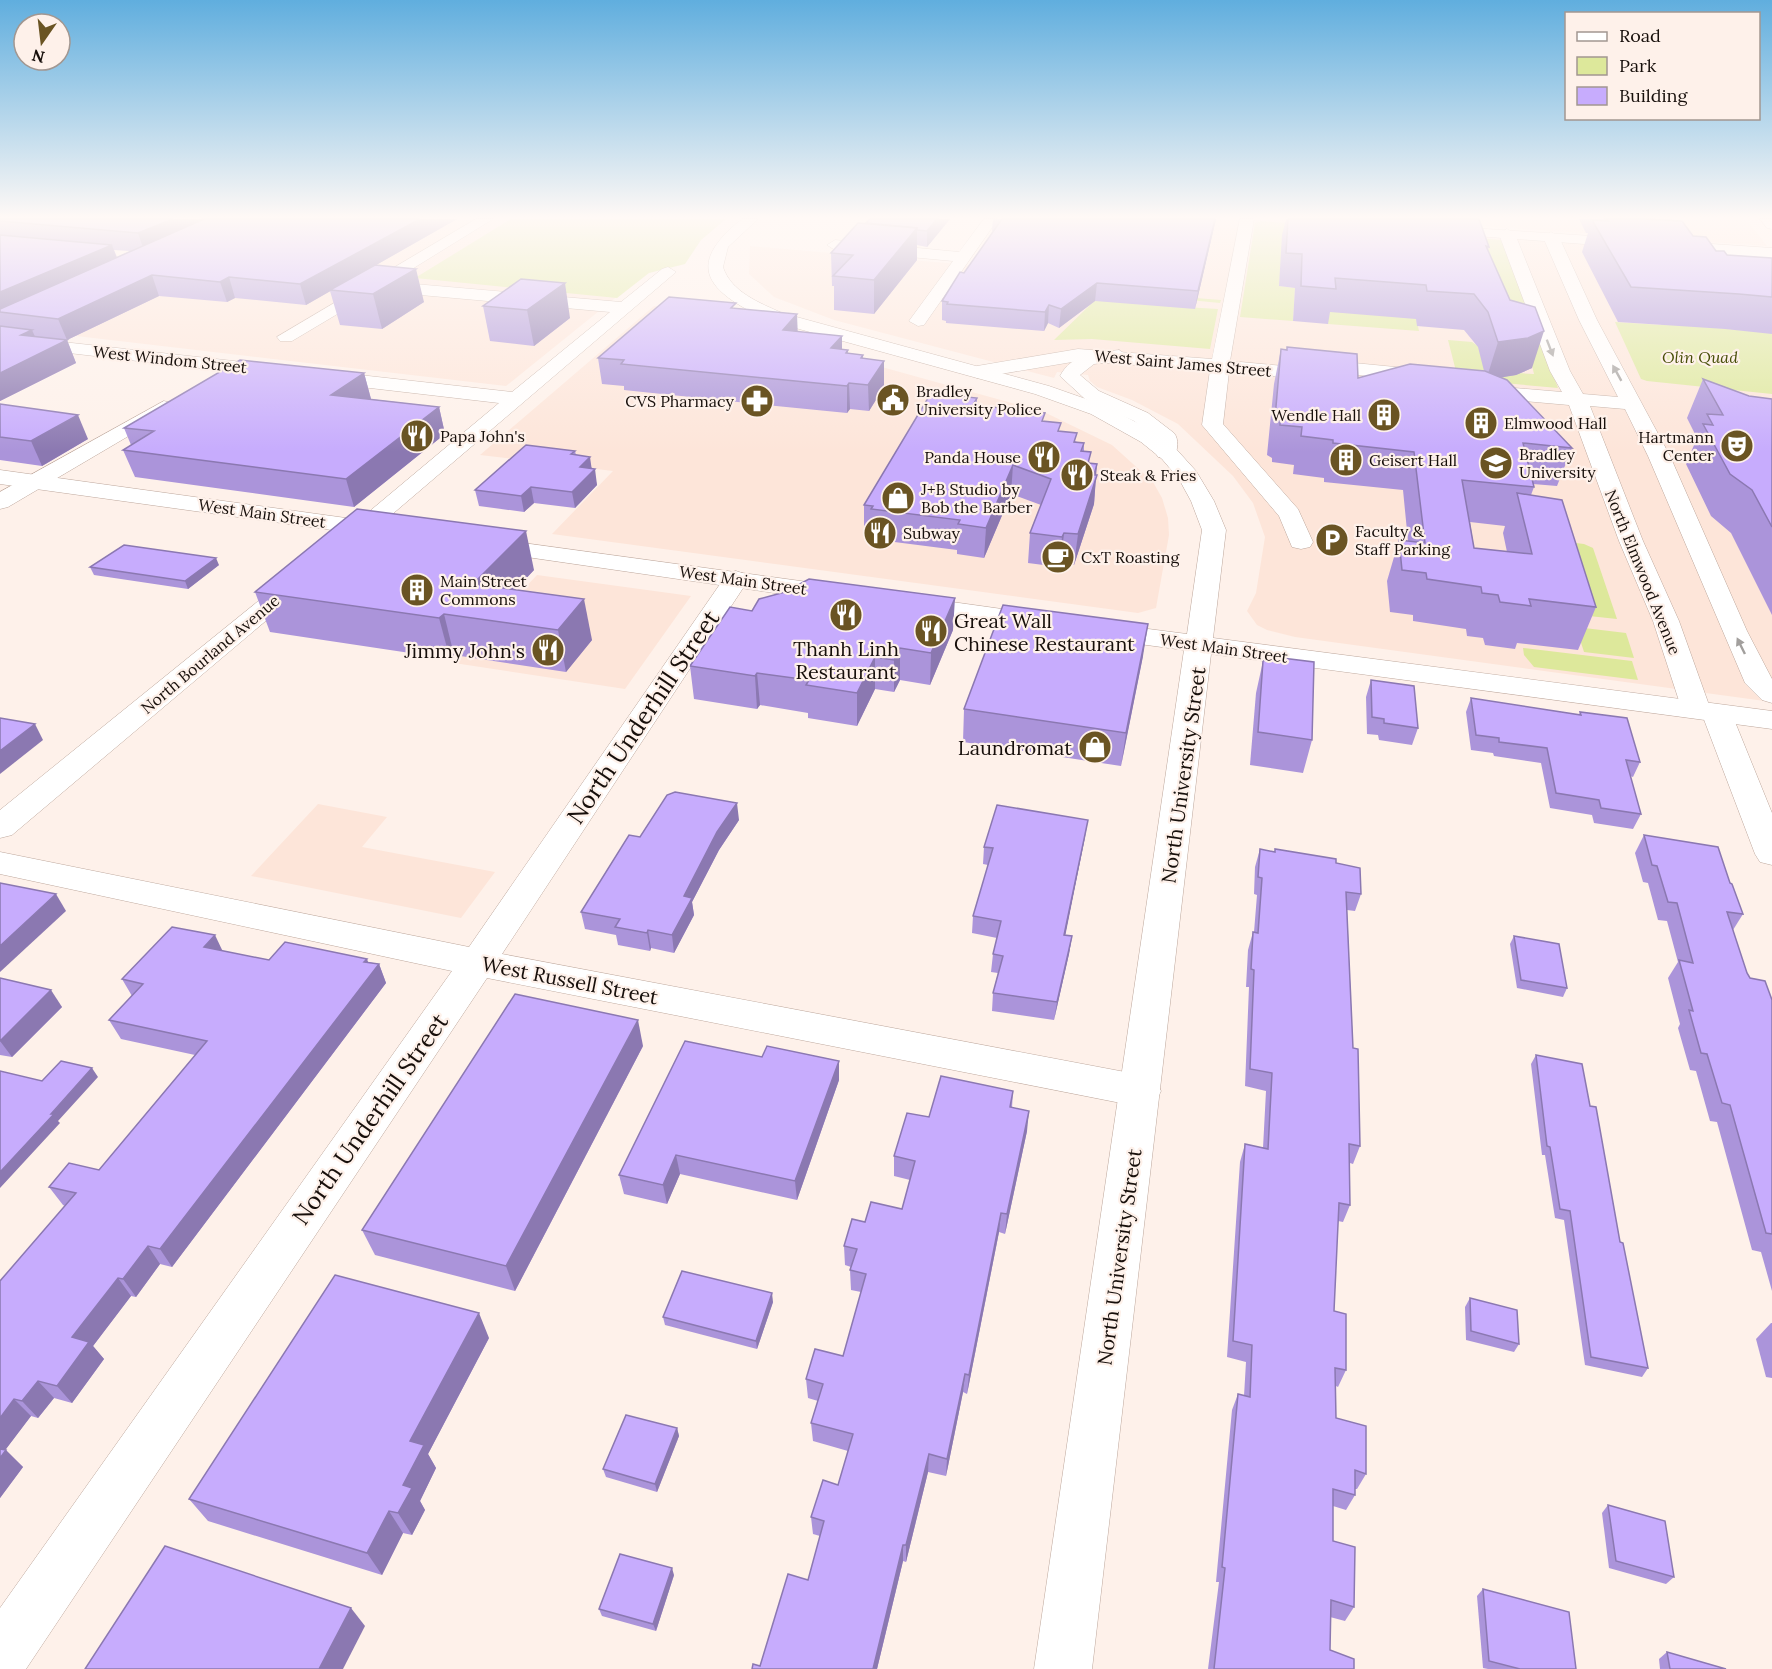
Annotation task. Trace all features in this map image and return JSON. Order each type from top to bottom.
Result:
[{"type":"street","points":[[286,337],[354,297]]},
{"type":"street","points":[[498,297],[625,308]]},
{"type":"street","name":"North Bourland Avenue","points":[[0,827],[638,297]]},
{"type":"street","name":"North University Street","points":[[738,297],[776,317],[1084,403],[1144,432],[1167,452],[1197,488],[1207,506],[1214,530],[1201,645],[1182,769],[1063,1669]]},
{"type":"street","points":[[918,321],[935,297]]},
{"type":"street","points":[[1233,297],[1212,425],[1290,514],[1301,542]]},
{"type":"street","name":"North Elmwood Avenue","points":[[1531,297],[1560,371],[1574,394],[1631,541],[1666,621],[1682,673],[1707,711],[1772,854]]},
{"type":"street","points":[[1578,297],[1659,456],[1734,631],[1759,683],[1772,694]]},
{"type":"street","name":"West Windom Street","points":[[0,340],[518,399]]},
{"type":"street","name":"West Saint James Street","points":[[976,372],[987,362],[1042,349],[1077,346],[1140,347],[1221,360],[1438,382]]},
{"type":"street","points":[[1119,356],[1086,360],[1075,367],[1070,376],[1092,395],[1141,417],[1167,437],[1167,452]]},
{"type":"street","name":"West Saint James Street","points":[[976,372],[1049,358],[1119,356],[1221,360]]},
{"type":"street","points":[[206,383],[236,366]]},
{"type":"street","points":[[1460,384],[1574,394],[1632,404]]},
{"type":"street","points":[[0,502],[186,395]]},
{"type":"street","name":"West Main Street","points":[[0,477],[409,534]]},
{"type":"street","name":"West Main Street","points":[[467,542],[1201,645],[1772,720]]},
{"type":"street","name":"North Underhill Street","points":[[0,1657],[478,962],[736,579]]},
{"type":"street","name":"West Russell Street","points":[[0,863],[478,962],[1141,1091]]},
{"type":"shaded area","points":[[96,297],[616,297],[506,386],[25,330]]},
{"type":"shaded area","name":"Bradley University","points":[[774,297],[1772,297],[1772,702],[1295,637],[1267,630],[1257,625],[1247,611],[1256,593],[1265,537],[1253,503],[1233,476],[1178,424],[1132,400],[1097,387],[1090,381],[1088,375],[1057,372],[1054,378],[834,320]]},
{"type":"shaded area","points":[[654,306],[711,312],[788,341],[1044,412],[1112,445],[1153,482],[1162,498],[1168,518],[1169,535],[1156,608],[1138,613],[552,534],[613,471],[480,455]]},
{"type":"shaded area","points":[[537,575],[691,596],[625,689],[454,663]]},
{"type":"shaded area","points":[[318,804],[387,817],[362,847],[495,872],[461,918],[251,876]]},
{"type":"green space","points":[[1093,297],[1137,297],[1135,304],[1218,309],[1210,349],[1092,339],[1054,340],[1089,306]]},
{"type":"green space","points":[[1157,297],[1221,300],[1220,303]]},
{"type":"green space","points":[[1243,297],[1294,297],[1293,321],[1240,317]]},
{"type":"green space","points":[[1314,297],[1523,297],[1558,388],[1458,379],[1448,340],[1472,342],[1518,373],[1534,374],[1527,345],[1416,317],[1419,331],[1328,324],[1327,312]]},
{"type":"green space","name":"Olin Quad","points":[[1615,322],[1661,325],[1660,323],[1772,333],[1772,394],[1641,379]]},
{"type":"green space","points":[[1559,541],[1584,544],[1593,548],[1617,619],[1570,614]]},
{"type":"green space","points":[[1576,627],[1626,633],[1634,658],[1584,652]]},
{"type":"green space","points":[[1523,648],[1632,661],[1638,680],[1534,667],[1524,655]]},
{"type":"building","points":[[27,297],[105,297],[58,319],[0,312],[0,309]]},
{"type":"building","points":[[496,297],[545,297],[527,310],[483,306]]},
{"type":"building","points":[[669,297],[736,303],[731,308],[797,314],[783,330],[842,336],[831,348],[863,355],[861,358],[884,361],[868,385],[849,383],[847,386],[621,364],[624,360],[598,358]]},
{"type":"building","points":[[945,297],[1078,297],[1061,309],[1049,305],[1045,312],[947,304],[948,302],[942,301]]},
{"type":"building","points":[[1476,297],[1509,297],[1510,300],[1535,307],[1544,331],[1528,338],[1498,342],[1488,312]]},
{"type":"building","points":[[0,326],[32,330],[21,335],[67,340],[0,373]]},
{"type":"building","points":[[1287,347],[1357,354],[1358,378],[1410,364],[1485,371],[1507,380],[1572,448],[1523,443],[1534,487],[1462,480],[1474,548],[1532,554],[1517,493],[1562,500],[1596,607],[1529,599],[1531,606],[1500,602],[1498,595],[1482,593],[1481,587],[1427,579],[1426,573],[1402,570],[1399,540],[1425,543],[1414,452],[1333,443],[1333,440],[1301,436],[1302,427],[1280,425],[1280,420],[1275,418],[1281,349],[1287,350]]},
{"type":"building","points":[[240,360],[364,373],[331,395],[439,407],[346,479],[123,450],[154,431],[124,428]]},
{"type":"building","points":[[1703,379],[1749,396],[1772,399],[1772,527],[1752,490],[1730,474],[1703,424],[1713,425],[1707,414],[1723,415]]},
{"type":"building","points":[[931,393],[977,398],[973,405],[1045,413],[1042,421],[1061,423],[1058,431],[1077,433],[1074,442],[1084,443],[1081,451],[1091,452],[1088,463],[1097,464],[1094,475],[1097,475],[1078,534],[1064,533],[1062,537],[1030,533],[1051,479],[1013,465],[986,528],[958,524],[960,520],[871,509],[873,506],[864,505]]},
{"type":"building","points":[[0,404],[78,415],[31,441],[0,437]]},
{"type":"building","points":[[526,445],[575,451],[571,454],[590,457],[580,467],[595,469],[572,492],[531,487],[521,496],[475,490]]},
{"type":"building","points":[[357,509],[526,531],[473,584],[584,599],[558,630],[444,614],[439,618],[255,592]]},
{"type":"building","points":[[124,545],[216,558],[185,581],[90,567]]},
{"type":"building","points":[[809,579],[955,598],[931,653],[900,648],[894,660],[875,657],[857,693],[806,685],[809,680],[757,673],[755,676],[690,666],[730,607],[752,611],[759,599],[785,592]]},
{"type":"building","points":[[1003,605],[1148,624],[1126,733],[964,709]]},
{"type":"building","points":[[1274,657],[1314,662],[1312,740],[1258,732],[1263,661]]},
{"type":"building","points":[[1371,680],[1414,686],[1418,728],[1384,723],[1384,719],[1372,717]]},
{"type":"building","points":[[1471,698],[1581,715],[1580,712],[1627,718],[1640,762],[1626,760],[1641,814],[1601,808],[1599,800],[1556,793],[1547,748],[1499,742],[1499,738],[1476,735]]},
{"type":"building","points":[[0,718],[35,724],[0,751]]},
{"type":"building","points":[[675,792],[737,803],[717,832],[684,896],[692,898],[672,935],[615,927],[620,919],[581,912],[629,835],[640,837],[667,795]]},
{"type":"building","points":[[997,805],[1088,820],[1064,935],[1072,936],[1057,1002],[993,993],[1003,956],[993,954],[1001,921],[973,916],[993,848],[984,847]]},
{"type":"building","points":[[1644,835],[1718,847],[1743,914],[1727,912],[1747,973],[1750,978],[1765,981],[1772,1000],[1772,1234],[1766,1233],[1730,1105],[1722,1103],[1707,1054],[1701,1053],[1689,1010],[1693,1011],[1679,960],[1693,963],[1677,903],[1668,902],[1657,866],[1652,865]]},
{"type":"building","points":[[1260,849],[1275,852],[1275,849],[1336,859],[1336,863],[1360,868],[1361,894],[1346,892],[1353,1048],[1358,1049],[1360,1146],[1349,1144],[1350,1205],[1339,1203],[1334,1311],[1346,1314],[1346,1370],[1335,1368],[1336,1418],[1366,1426],[1366,1474],[1355,1470],[1355,1495],[1333,1489],[1333,1541],[1355,1547],[1354,1607],[1331,1600],[1330,1650],[1354,1659],[1354,1669],[1214,1669],[1225,1568],[1222,1567],[1238,1394],[1250,1397],[1252,1345],[1233,1341],[1245,1144],[1268,1149],[1272,1073],[1250,1069],[1254,970],[1251,969],[1253,932],[1258,933],[1262,878],[1258,877]]},
{"type":"building","points":[[0,883],[56,894],[0,946]]},
{"type":"building","points":[[172,927],[215,935],[204,947],[269,960],[285,942],[367,959],[364,962],[379,964],[160,1249],[148,1246],[123,1279],[118,1278],[72,1337],[89,1342],[57,1386],[38,1381],[22,1401],[14,1399],[0,1418],[0,1281],[76,1193],[49,1187],[69,1163],[99,1170],[207,1041],[109,1020],[143,984],[122,979]]},
{"type":"building","points":[[1514,936],[1559,944],[1567,988],[1521,980]]},
{"type":"building","points":[[0,978],[51,990],[0,1041]]},
{"type":"building","points":[[515,994],[638,1020],[506,1266],[362,1230]]},
{"type":"building","points":[[685,1041],[762,1057],[767,1046],[839,1061],[795,1181],[676,1155],[663,1185],[619,1175]]},
{"type":"building","points":[[1536,1055],[1582,1064],[1590,1106],[1596,1107],[1620,1242],[1623,1243],[1648,1368],[1591,1357],[1570,1211],[1560,1209],[1550,1147],[1547,1146]]},
{"type":"building","points":[[61,1061],[92,1068],[51,1114],[54,1114],[0,1172],[0,1071],[42,1081]]},
{"type":"building","points":[[941,1076],[1013,1091],[1010,1107],[1029,1111],[1007,1214],[1001,1213],[969,1375],[965,1374],[947,1459],[929,1454],[906,1545],[903,1545],[873,1669],[752,1669],[753,1664],[760,1666],[788,1574],[808,1580],[824,1521],[811,1517],[823,1480],[838,1485],[853,1434],[811,1423],[823,1384],[806,1379],[815,1349],[843,1356],[866,1274],[850,1270],[857,1249],[844,1246],[852,1219],[865,1222],[871,1202],[902,1209],[915,1161],[894,1156],[907,1113],[929,1117]]},
{"type":"building","points":[[682,1271],[772,1293],[756,1341],[663,1317]]},
{"type":"building","points":[[335,1275],[479,1313],[410,1441],[424,1445],[403,1485],[412,1488],[398,1513],[389,1511],[367,1553],[189,1499]]},
{"type":"building","points":[[1470,1298],[1517,1310],[1519,1344],[1471,1331]]},
{"type":"building","points":[[626,1415],[677,1428],[655,1484],[603,1469]]},
{"type":"building","points":[[0,1449],[6,1450],[0,1458]]},
{"type":"building","points":[[1608,1505],[1665,1521],[1674,1577],[1616,1561]]},
{"type":"building","points":[[165,1546],[351,1608],[319,1669],[85,1669]]},
{"type":"building","points":[[620,1554],[672,1568],[653,1624],[599,1609]]},
{"type":"building","points":[[1483,1589],[1569,1612],[1576,1669],[1520,1669],[1489,1661]]},
{"type":"building","points":[[1667,1652],[1726,1669],[1670,1669]]},
{"type":"place","name":"Bradley University Police","points":[[893,400]]},
{"type":"place","name":"CVS Pharmacy","points":[[757,401]]},
{"type":"place","name":"Wendle Hall","points":[[1384,415]]},
{"type":"place","name":"Elmwood Hall","points":[[1481,423]]},
{"type":"place","name":"Papa John's","points":[[417,436]]},
{"type":"place","name":"Hartmann Center","points":[[1737,446]]},
{"type":"place","name":"Panda House","points":[[1044,457]]},
{"type":"place","name":"Geisert Hall","points":[[1346,460]]},
{"type":"place","name":"Bradley University","points":[[1496,463]]},
{"type":"place","name":"Steak & Fries","points":[[1077,475]]},
{"type":"place","name":"J+B Studio by Bob the Barber","points":[[898,498]]},
{"type":"place","name":"Subway","points":[[880,533]]},
{"type":"place","name":"Faculty & Staff Parking","points":[[1332,540]]},
{"type":"place","name":"CxT Roasting","points":[[1058,557]]},
{"type":"place","name":"Main Street Commons","points":[[417,590]]},
{"type":"place","name":"Thanh Linh Restaurant","points":[[846,615]]},
{"type":"place","name":"Great Wall Chinese Restaurant","points":[[931,631]]},
{"type":"place","name":"Jimmy John's","points":[[548,650]]},
{"type":"place","name":"Laundromat","points":[[1095,747]]}]
